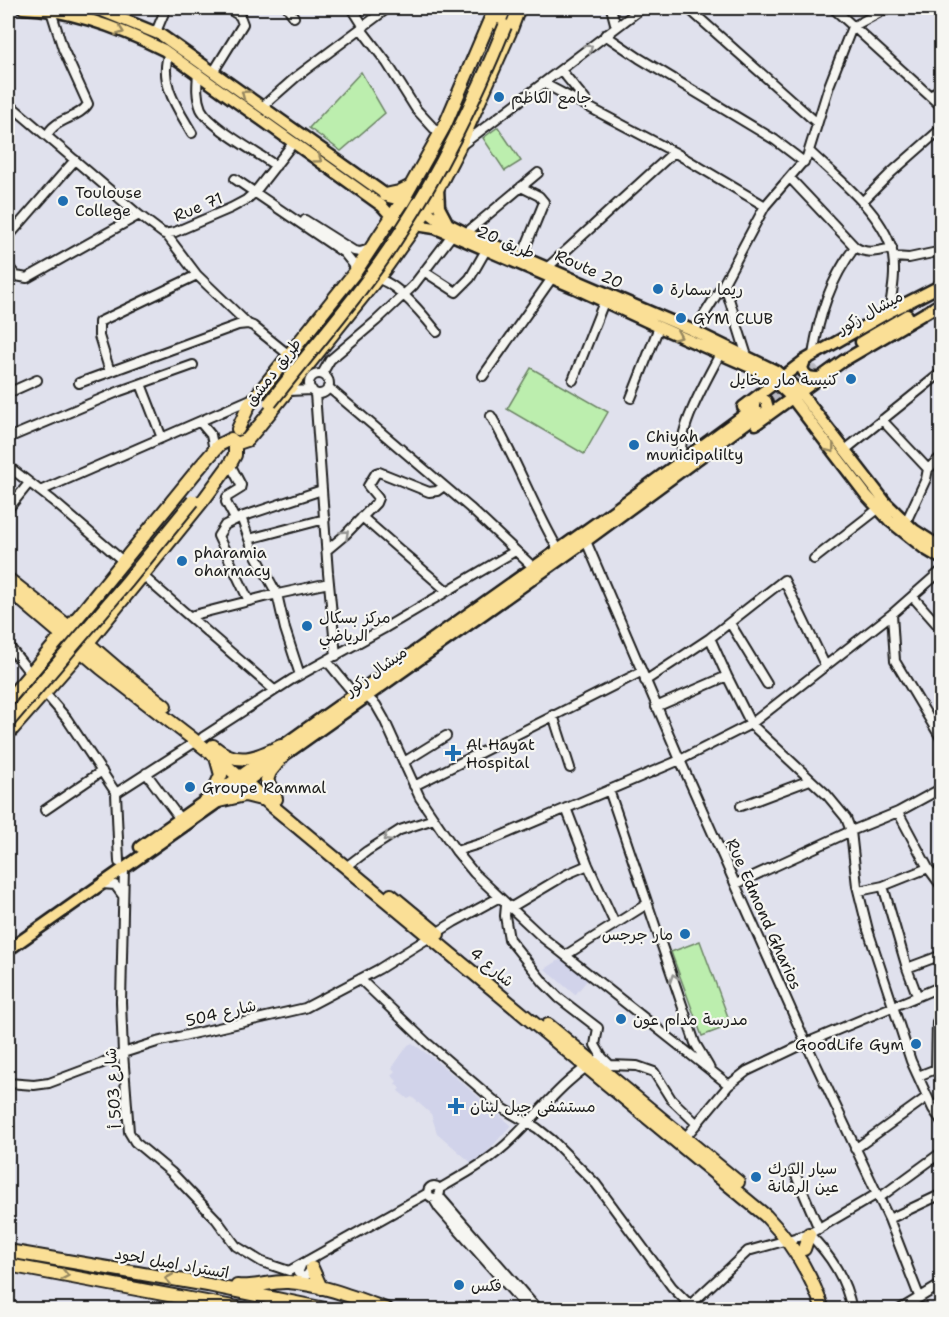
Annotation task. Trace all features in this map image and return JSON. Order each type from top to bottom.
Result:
[{"type":"highway","name":"طريق دمشق","points":[[8,722],[127,582],[263,399],[372,273],[422,200],[460,130],[496,16],[505,8]]},
{"type":"highway","name":"طريق دمشق","points":[[496,16],[513,8]]},
{"type":"highway","points":[[8,700],[214,450],[223,442],[235,439],[244,442],[251,436],[381,274],[426,210],[438,188],[459,147],[519,8]]},
{"type":"highway","points":[[263,399],[289,355],[373,248],[412,186],[440,135],[496,16]]},
{"type":"highway","points":[[385,195],[412,186]]},
{"type":"highway","points":[[8,734],[143,576],[230,464],[235,455],[235,439]]},
{"type":"highway","name":"طريق دمشق","points":[[8,710],[190,497]]},
{"type":"highway","points":[[8,579],[47,616],[53,635],[53,647]]},
{"type":"highway","points":[[8,589],[47,616],[107,668],[200,739]]},
{"type":"highway","points":[[47,616],[68,618],[75,616],[86,607]]},
{"type":"highway","points":[[86,607],[89,618],[96,622],[106,621]]},
{"type":"highway","points":[[106,621],[97,642],[107,668]]},
{"type":"highway","points":[[39,663],[50,660],[57,663],[59,671],[56,679]]},
{"type":"highway","points":[[66,667],[75,662],[84,661],[107,668]]},
{"type":"highway","name":"شارع 4","points":[[200,739],[433,935],[593,1062],[804,1249],[821,1279],[832,1310]]},
{"type":"highway","points":[[273,802],[245,795],[215,798],[221,776],[218,754],[250,759],[281,752]]},
{"type":"highway","points":[[273,802],[267,780],[281,752]]},
{"type":"highway","points":[[804,1249],[814,1231]]},
{"type":"highway","name":"شارع 4","points":[[792,1239],[824,1310]]},
{"type":"highway","name":"اتستراد اميل لحود","points":[[8,1251],[330,1310]]},
{"type":"highway","name":"اتستراد اميل لحود","points":[[8,1265],[249,1310]]},
{"type":"highway","points":[[306,1267],[321,1288]]},
{"type":"highway","points":[[272,1282],[289,1271]]},
{"type":"highway","points":[[208,1286],[254,1286],[272,1282],[291,1282],[321,1288],[387,1310]]},
{"type":"main road","name":"طريق 20","points":[[22,8],[51,11],[99,24],[129,34],[170,53],[382,206],[392,217],[415,226],[434,223],[450,229],[486,250],[550,273],[658,327],[772,374],[800,401],[878,509],[909,537],[942,559]]},
{"type":"main road","points":[[98,8],[156,32],[214,71],[385,195],[416,203],[426,210],[434,223]]},
{"type":"main road","points":[[438,188],[439,207],[450,229]]},
{"type":"main road","name":"Route 20","points":[[450,229],[522,256],[550,273],[694,331],[747,356],[772,374]]},
{"type":"main road","points":[[757,407],[763,382],[772,374],[782,368],[811,367],[889,312],[942,285]]},
{"type":"main road","name":"ميشال زكور","points":[[811,367],[890,317],[942,291]]},
{"type":"main road","points":[[772,374],[811,367],[939,302]]},
{"type":"main road","points":[[800,401],[811,367]]},
{"type":"main road","points":[[757,407],[772,374]]},
{"type":"main road","points":[[584,538],[599,514],[681,453],[757,407],[778,408],[800,401]]},
{"type":"main road","points":[[800,401],[845,450],[876,492],[906,522],[942,548]]},
{"type":"main road","name":"ميشال زكور","points":[[8,942],[281,752],[366,696],[584,538],[757,407]]},
{"type":"main road","name":"ميشال زكور","points":[[281,752],[354,694],[532,567],[558,549],[584,538]]},
{"type":"main road","name":"ميشال زكور","points":[[8,950],[98,885],[180,819],[215,798]]},
{"type":"street","points":[[98,8],[99,24]]},
{"type":"street","points":[[214,71],[243,24],[240,16],[227,8]]},
{"type":"street","points":[[288,8],[294,16]]},
{"type":"street","points":[[352,8],[362,28],[416,109],[440,135]]},
{"type":"street","points":[[262,107],[312,64],[388,8]]},
{"type":"street","points":[[611,8],[616,27]]},
{"type":"street","points":[[459,147],[642,8]]},
{"type":"street","points":[[688,8],[817,123]]},
{"type":"street","points":[[832,8],[942,107]]},
{"type":"street","points":[[694,331],[724,283],[765,206],[810,152],[829,86],[852,27],[888,8]]},
{"type":"street","points":[[156,32],[163,9]]},
{"type":"street","points":[[47,136],[56,124],[84,109],[88,104],[63,49],[51,11]]},
{"type":"street","points":[[605,35],[775,140],[804,162]]},
{"type":"street","points":[[170,53],[165,63],[166,76],[179,111],[192,133]]},
{"type":"street","points":[[561,70],[591,106]]},
{"type":"street","points":[[198,73],[197,93],[205,114],[221,128],[276,165]]},
{"type":"street","points":[[543,83],[591,106],[765,206]]},
{"type":"street","points":[[931,97],[942,86]]},
{"type":"street","name":"Rue 71","points":[[8,103],[139,215],[161,233],[166,234],[241,204],[255,192],[294,142]]},
{"type":"street","points":[[862,202],[942,128]]},
{"type":"street","points":[[483,376],[550,273],[674,152]]},
{"type":"street","points":[[810,152],[862,202],[883,230],[892,248],[894,281],[889,312]]},
{"type":"street","points":[[8,237],[75,160]]},
{"type":"street","points":[[466,234],[538,173]]},
{"type":"street","points":[[790,178],[855,247],[869,253],[892,248]]},
{"type":"street","points":[[235,179],[290,217],[340,246],[360,252],[373,248]]},
{"type":"street","points":[[520,188],[539,196],[544,202],[522,256]]},
{"type":"street","points":[[269,201],[313,225],[340,246],[356,271]]},
{"type":"street","points":[[8,266],[16,276],[27,278],[139,215]]},
{"type":"street","points":[[290,217],[313,225]]},
{"type":"street","points":[[336,656],[314,391],[309,385],[310,380],[320,374],[330,360],[403,296],[425,272],[450,229]]},
{"type":"street","points":[[166,234],[197,275],[248,324],[289,355]]},
{"type":"street","points":[[811,367],[823,306],[840,268],[855,247]]},
{"type":"street","points":[[425,272],[456,292],[470,278],[486,250]]},
{"type":"street","points":[[894,257],[909,258],[942,250]]},
{"type":"street","points":[[381,274],[437,332]]},
{"type":"street","points":[[110,372],[99,336],[99,322],[197,275]]},
{"type":"street","points":[[724,283],[747,356]]},
{"type":"street","points":[[573,380],[604,302]]},
{"type":"street","points":[[939,302],[942,321]]},
{"type":"street","points":[[79,383],[238,325],[248,324]]},
{"type":"street","points":[[631,398],[658,327]]},
{"type":"street","points":[[318,352],[317,363],[320,374],[327,379],[328,387],[444,486],[532,567]]},
{"type":"street","points":[[681,453],[682,438],[720,354]]},
{"type":"street","points":[[8,438],[193,365]]},
{"type":"street","points":[[845,450],[942,372]]},
{"type":"street","points":[[8,393],[37,380]]},
{"type":"street","points":[[141,384],[162,438]]},
{"type":"street","points":[[287,392],[296,390],[322,393],[328,387]]},
{"type":"street","points":[[40,491],[200,422],[263,399]]},
{"type":"street","points":[[491,416],[522,473],[537,510],[558,549]]},
{"type":"street","points":[[882,420],[928,469]]},
{"type":"street","points":[[200,422],[211,435],[214,450]]},
{"type":"street","points":[[906,522],[926,479],[928,469],[942,456]]},
{"type":"street","points":[[230,464],[241,485],[240,489],[227,497],[226,502],[238,518],[276,594],[300,675]]},
{"type":"street","points":[[8,466],[123,561]]},
{"type":"street","points":[[327,550],[377,501],[376,495],[368,486],[377,472],[429,492],[444,486]]},
{"type":"street","points":[[8,509],[29,483]]},
{"type":"street","points":[[249,601],[218,536],[225,525],[238,518],[322,490]]},
{"type":"street","points":[[814,559],[878,509]]},
{"type":"street","points":[[362,517],[447,591]]},
{"type":"street","points":[[249,539],[325,519]]},
{"type":"street","name":"Rue Edmond Gharios","points":[[584,538],[656,707],[806,1042],[889,1218],[920,1296]]},
{"type":"street","points":[[44,692],[64,714],[116,793],[274,690],[515,551]]},
{"type":"street","points":[[456,851],[489,841],[680,760],[751,724],[892,614],[942,570]]},
{"type":"street","points":[[143,576],[274,690]]},
{"type":"street","points":[[645,681],[710,638],[784,580],[825,665]]},
{"type":"street","points":[[190,616],[329,583]]},
{"type":"street","points":[[913,597],[942,630]]},
{"type":"street","points":[[892,614],[895,661],[942,740]]},
{"type":"street","points":[[730,623],[767,684]]},
{"type":"street","points":[[710,638],[751,724],[836,805],[846,818],[851,831],[859,891],[868,930],[911,1061],[927,1097],[942,1122]]},
{"type":"street","points":[[8,645],[30,673]]},
{"type":"street","points":[[327,661],[354,694]]},
{"type":"street","points":[[414,786],[641,672]]},
{"type":"street","points":[[656,707],[727,676]]},
{"type":"street","points":[[366,696],[379,711],[414,786],[434,819],[474,873],[498,898],[566,956],[729,1085]]},
{"type":"street","points":[[553,715],[570,768]]},
{"type":"street","points":[[404,762],[446,736]]},
{"type":"street","points":[[45,810],[102,771]]},
{"type":"street","points":[[146,773],[180,819]]},
{"type":"street","points":[[741,806],[810,780]]},
{"type":"street","points":[[736,884],[898,812],[942,788]]},
{"type":"street","points":[[609,790],[695,1043],[711,1071]]},
{"type":"street","name":"شارع 503 أ","points":[[116,793],[123,897],[121,950],[123,1053],[131,1137],[171,1172],[216,1219],[236,1246],[262,1262],[289,1271]]},
{"type":"street","points":[[566,808],[588,865],[615,924]]},
{"type":"street","points":[[898,812],[927,868],[942,887]]},
{"type":"street","points":[[349,864],[403,829],[434,819]]},
{"type":"street","points":[[508,907],[588,865]]},
{"type":"street","points":[[859,891],[883,886],[927,868]]},
{"type":"street","points":[[98,885],[108,883],[116,885],[123,897]]},
{"type":"street","points":[[883,886],[917,995]]},
{"type":"street","name":"شارع 504","points":[[8,1083],[34,1085],[49,1083],[157,1042],[301,1010],[360,979],[498,898]]},
{"type":"street","points":[[566,956],[647,904]]},
{"type":"street","points":[[289,1271],[306,1267],[434,1195],[489,1158],[593,1062],[598,1028],[560,998],[544,982],[509,939],[505,924],[508,907]]},
{"type":"street","points":[[907,968],[942,956]]},
{"type":"street","points":[[360,979],[433,1048],[504,1109],[552,1140],[596,1184],[672,1287],[692,1307],[748,1251],[814,1231],[878,1196],[942,1152]]},
{"type":"street","points":[[682,1141],[729,1085],[752,1069],[806,1042],[942,986]]},
{"type":"street","points":[[918,1076],[936,1069],[937,1022]]},
{"type":"street","points":[[687,1052],[693,1048],[695,1043]]},
{"type":"street","points":[[593,1062],[637,1066],[654,1072],[671,1098],[697,1124]]},
{"type":"street","points":[[855,1149],[927,1097]]},
{"type":"street","points":[[794,1171],[814,1231],[848,1288],[852,1310]]},
{"type":"street","points":[[889,1218],[942,1194]]},
{"type":"street","points":[[434,1195],[438,1207],[529,1310]]},
{"type":"street","points":[[434,1195],[538,1310]]},
{"type":"street","points":[[899,1310],[942,1284]]},
{"type":"shaded area","points":[[564,957],[589,978],[575,995],[545,969]]},
{"type":"shaded area","name":"مستشفى جبل لبنان","points":[[412,1043],[433,1058],[511,1125],[475,1166],[437,1133],[431,1114],[412,1097],[408,1099],[398,1091],[400,1088],[395,1084],[397,1081],[391,1075],[395,1071],[392,1068],[408,1045]]},
{"type":"green space","points":[[361,72],[385,113],[341,151],[309,128]]},
{"type":"green space","points":[[498,127],[521,161],[505,171],[483,138]]},
{"type":"green space","points":[[531,368],[608,412],[584,454],[507,409]]},
{"type":"green space","points":[[700,941],[731,1025],[702,1036],[671,952]]},
{"type":"tunnel","points":[[757,405],[814,362]]},
{"type":"tunnel","points":[[763,411],[820,368]]},
{"type":"place","name":"جامع الكاظم","points":[[499,97]]},
{"type":"place","name":"Toulouse College","points":[[63,201]]},
{"type":"place","name":"ريما سمارة","points":[[658,289]]},
{"type":"place","name":"GYM CLUB","points":[[681,318]]},
{"type":"place","name":"كنيسة مار مخايل","points":[[851,379]]},
{"type":"place","name":"Chiyah municipalilty","points":[[634,445]]},
{"type":"place","name":"pharamia oharmacy","points":[[182,561]]},
{"type":"place","name":"مركز بسكال الرياضي","points":[[307,626]]},
{"type":"place","name":"Al Hayat Hospital","points":[[453,753]]},
{"type":"place","name":"Groupe Rammal","points":[[190,787]]},
{"type":"place","name":"مار جرجس","points":[[685,934]]},
{"type":"place","name":"مدرسة مدام عون","points":[[621,1019]]},
{"type":"place","name":"GoodLife Gym","points":[[916,1044]]},
{"type":"place","name":"مستشفى جبل لبنان","points":[[456,1106]]},
{"type":"place","name":"سيار الدرك عين الرمانة","points":[[756,1177]]},
{"type":"place","name":"فكس","points":[[459,1285]]}]
